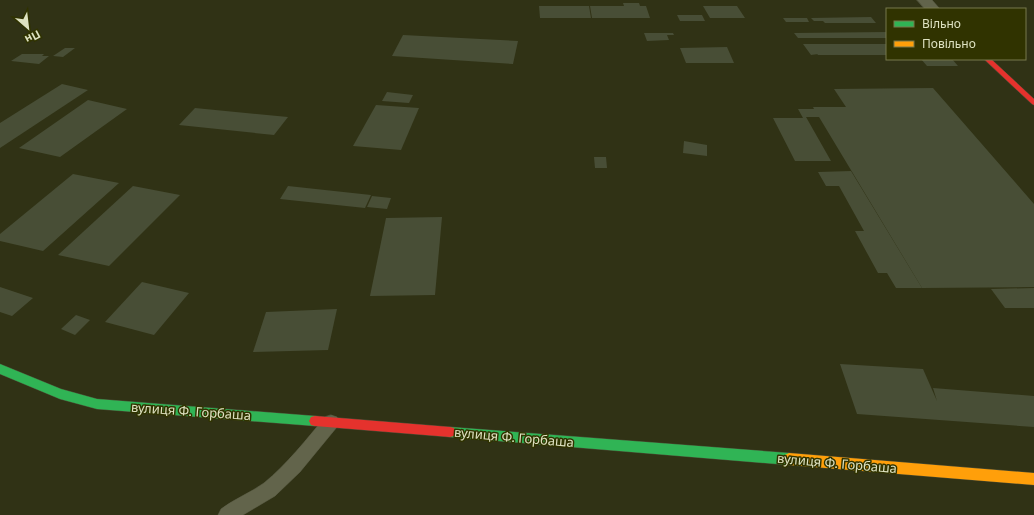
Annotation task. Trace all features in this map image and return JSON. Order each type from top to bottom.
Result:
[{"type":"street","points":[[924,0],[932,8]]},
{"type":"street","points":[[988,60],[1034,103]]},
{"type":"street","name":"вулиця Ф. Горбаша","points":[[0,369],[68,396],[97,404],[1034,479]]},
{"type":"lane","points":[[227,515],[255,500],[270,489],[296,465],[331,422]]},
{"type":"building","points":[[623,3],[639,3],[640,6],[646,6],[650,18],[592,18],[590,6],[624,6]]},
{"type":"building","points":[[539,6],[589,6],[591,18],[540,18]]},
{"type":"building","points":[[703,6],[737,6],[745,18],[710,18]]},
{"type":"building","points":[[677,15],[702,15],[705,21],[680,21]]},
{"type":"building","points":[[871,17],[876,23],[825,23],[823,21],[814,21],[811,18]]},
{"type":"building","points":[[783,18],[807,18],[809,22],[786,22]]},
{"type":"building","points":[[886,32],[886,38],[798,38],[794,33]]},
{"type":"building","points":[[644,33],[673,33],[674,35],[667,35],[669,40],[647,41]]},
{"type":"building","points":[[403,35],[518,41],[513,64],[392,56]]},
{"type":"building","points":[[803,44],[886,44],[886,55],[811,55]]},
{"type":"building","points":[[727,47],[734,63],[686,63],[680,48]]},
{"type":"building","points":[[65,48],[75,48],[63,57],[53,56]]},
{"type":"building","points":[[22,54],[44,54],[42,56],[49,56],[39,64],[11,61]]},
{"type":"building","points":[[922,60],[953,60],[958,66],[927,66]]},
{"type":"building","points":[[62,84],[88,90],[0,148],[0,123]]},
{"type":"building","points":[[933,88],[1034,204],[1034,287],[922,288],[819,117],[806,117],[831,161],[795,161],[773,118],[803,118],[798,109],[814,109],[813,107],[846,107],[834,89]]},
{"type":"building","points":[[387,92],[413,95],[409,103],[382,101]]},
{"type":"building","points":[[88,100],[127,109],[60,157],[19,148]]},
{"type":"building","points":[[376,105],[419,108],[401,150],[353,146]]},
{"type":"building","points":[[195,108],[288,117],[274,135],[179,125]]},
{"type":"building","points":[[684,141],[707,145],[707,156],[683,153]]},
{"type":"building","points":[[594,157],[606,157],[607,168],[595,168]]},
{"type":"building","points":[[851,171],[922,288],[896,288],[887,273],[878,273],[855,231],[864,231],[839,186],[826,186],[818,172]]},
{"type":"building","points":[[73,174],[119,183],[43,251],[0,241],[0,234]]},
{"type":"building","points":[[133,186],[180,195],[109,266],[58,255]]},
{"type":"building","points":[[288,186],[371,195],[365,208],[280,199]]},
{"type":"building","points":[[372,196],[391,198],[387,209],[367,207]]},
{"type":"building","points":[[442,217],[435,295],[370,296],[386,218]]},
{"type":"building","points":[[142,282],[189,293],[154,335],[105,322]]},
{"type":"building","points":[[0,287],[33,298],[12,316],[0,312]]},
{"type":"building","points":[[1034,288],[1034,308],[1005,308],[991,289]]},
{"type":"building","points":[[337,309],[328,350],[253,352],[266,312]]},
{"type":"building","points":[[76,315],[90,320],[75,335],[61,329]]},
{"type":"building","points":[[840,364],[923,369],[937,401],[933,388],[1034,396],[1034,427],[857,414]]},
{"type":"traffic: fast","points":[[0,369],[60,394],[97,404],[315,421]]},
{"type":"traffic: fast","points":[[450,432],[789,459]]},
{"type":"traffic: slow","points":[[789,459],[1034,479]]},
{"type":"traffic: jam","points":[[988,60],[1034,103]]},
{"type":"traffic: jam","points":[[315,421],[450,432]]}]
